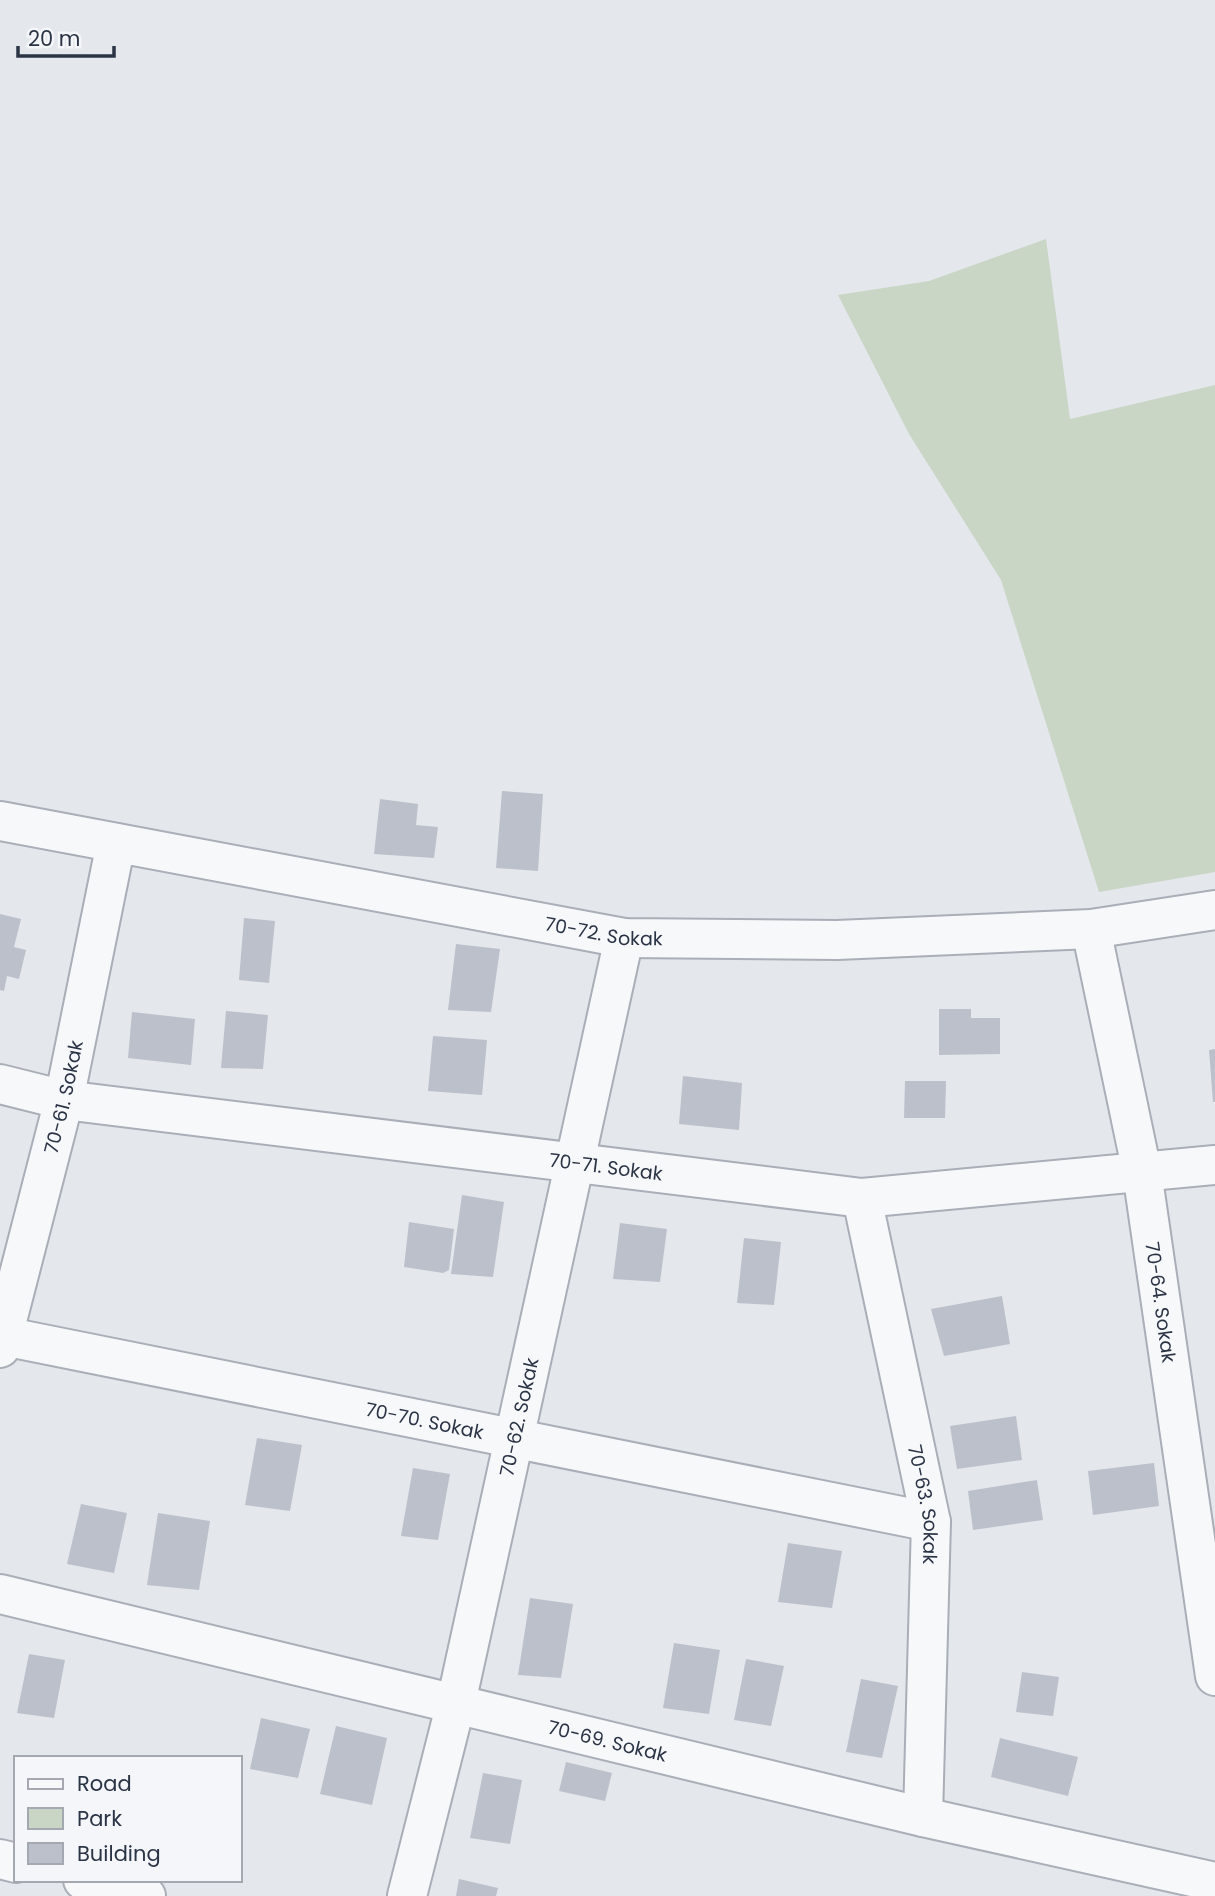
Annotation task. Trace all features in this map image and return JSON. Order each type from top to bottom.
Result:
[{"type":"street","name":"70-72. Sokak","points":[[0,821],[624,938],[837,940],[1091,929],[1215,911]]},
{"type":"street","name":"70-61. Sokak","points":[[2,1342],[64,1100],[116,843]]},
{"type":"street","name":"70-64. Sokak","points":[[1091,929],[1142,1172],[1215,1676]]},
{"type":"street","name":"70-62. Sokak","points":[[407,1896],[457,1703],[624,938]]},
{"type":"street","name":"70-71. Sokak","points":[[0,1084],[64,1100],[862,1198],[1215,1165]]},
{"type":"street","name":"70-63. Sokak","points":[[862,1198],[931,1522],[923,1817]]},
{"type":"street","name":"70-70. Sokak","points":[[2,1342],[514,1438],[931,1522]]},
{"type":"street","name":"70-69. Sokak","points":[[0,1594],[923,1817],[1215,1882]]},
{"type":"street","points":[[91,1882],[146,1896]]},
{"type":"green space","points":[[1046,239],[1070,419],[1215,385],[1215,872],[1099,892],[1001,580],[909,434],[838,295],[929,281]]},
{"type":"building","points":[[502,791],[543,794],[538,871],[496,868]]},
{"type":"building","points":[[380,799],[418,804],[416,825],[438,827],[434,858],[374,854]]},
{"type":"building","points":[[0,914],[21,919],[14,947],[26,950],[19,979],[7,976],[4,991],[0,990]]},
{"type":"building","points":[[244,918],[275,921],[269,983],[239,980]]},
{"type":"building","points":[[456,944],[500,949],[491,1012],[448,1010]]},
{"type":"building","points":[[939,1009],[971,1009],[971,1018],[1000,1018],[1000,1054],[939,1055]]},
{"type":"building","points":[[226,1011],[268,1015],[263,1069],[221,1068]]},
{"type":"building","points":[[132,1012],[195,1019],[191,1065],[128,1058]]},
{"type":"building","points":[[433,1036],[487,1040],[482,1095],[428,1091]]},
{"type":"building","points":[[1215,1049],[1215,1102],[1213,1102],[1209,1050]]},
{"type":"building","points":[[683,1076],[742,1083],[739,1130],[679,1124]]},
{"type":"building","points":[[905,1081],[946,1081],[945,1118],[904,1118]]},
{"type":"building","points":[[462,1195],[504,1202],[493,1277],[451,1274]]},
{"type":"building","points":[[409,1222],[454,1229],[449,1270],[443,1273],[404,1267]]},
{"type":"building","points":[[620,1223],[667,1229],[660,1282],[613,1279]]},
{"type":"building","points":[[744,1238],[781,1242],[774,1305],[737,1303]]},
{"type":"building","points":[[1002,1296],[1010,1344],[944,1356],[931,1309]]},
{"type":"building","points":[[1016,1416],[1022,1460],[957,1469],[950,1426]]},
{"type":"building","points":[[257,1438],[302,1445],[290,1511],[245,1505]]},
{"type":"building","points":[[1154,1463],[1159,1506],[1093,1515],[1088,1471]]},
{"type":"building","points":[[413,1468],[450,1474],[438,1540],[401,1536]]},
{"type":"building","points":[[1037,1480],[1043,1520],[973,1530],[968,1491]]},
{"type":"building","points":[[81,1504],[127,1513],[114,1573],[67,1564]]},
{"type":"building","points":[[158,1513],[210,1521],[199,1590],[147,1585]]},
{"type":"building","points":[[788,1543],[842,1551],[832,1608],[778,1602]]},
{"type":"building","points":[[530,1598],[573,1604],[561,1678],[518,1675]]},
{"type":"building","points":[[674,1643],[720,1650],[709,1714],[663,1708]]},
{"type":"building","points":[[29,1654],[65,1660],[54,1718],[17,1713]]},
{"type":"building","points":[[746,1659],[784,1666],[771,1726],[734,1720]]},
{"type":"building","points":[[1022,1672],[1059,1677],[1053,1716],[1016,1712]]},
{"type":"building","points":[[861,1679],[898,1686],[882,1758],[846,1752]]},
{"type":"building","points":[[261,1718],[310,1729],[298,1778],[250,1769]]},
{"type":"building","points":[[336,1726],[387,1738],[372,1805],[320,1794]]},
{"type":"building","points":[[1000,1738],[1078,1757],[1068,1796],[991,1777]]},
{"type":"building","points":[[566,1762],[612,1773],[605,1801],[559,1791]]},
{"type":"building","points":[[483,1773],[522,1780],[510,1844],[470,1838]]},
{"type":"building","points":[[459,1879],[498,1888],[496,1896],[456,1896]]}]
